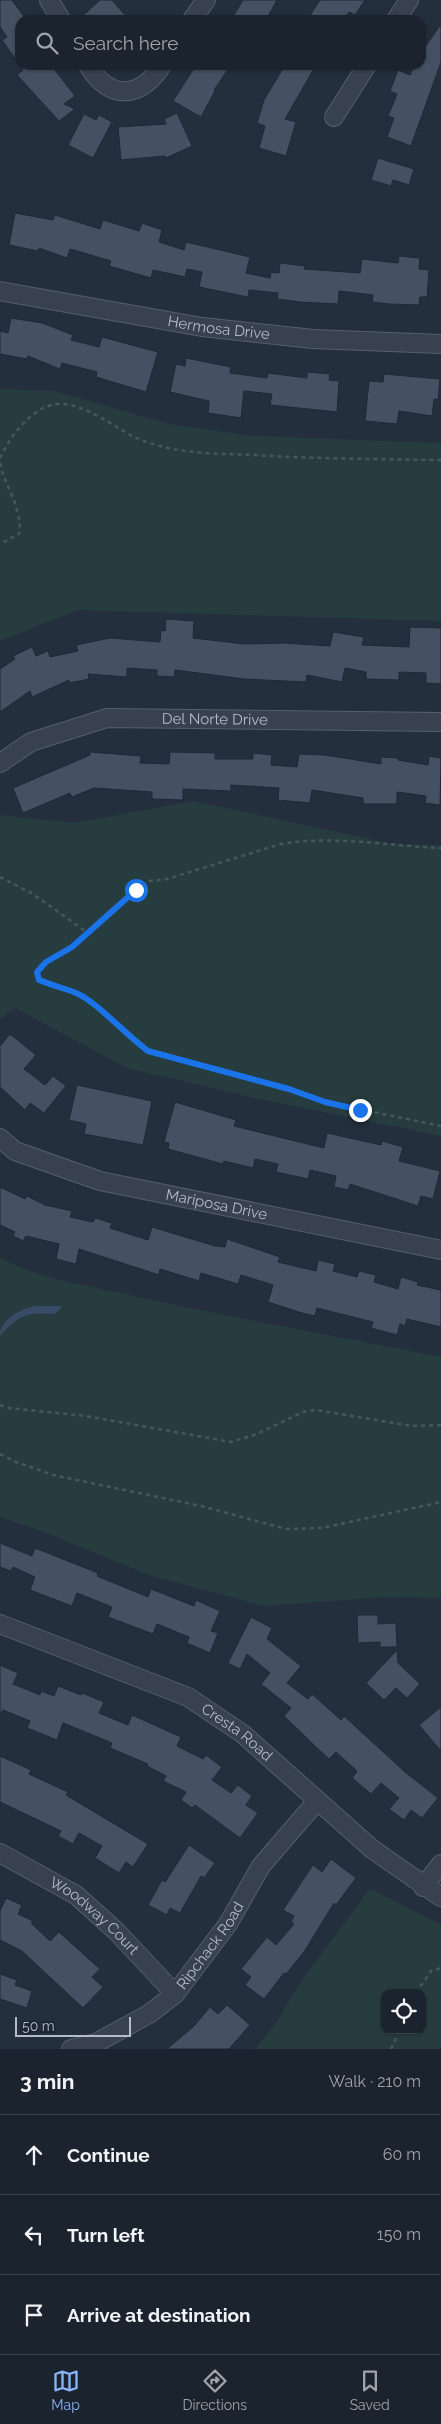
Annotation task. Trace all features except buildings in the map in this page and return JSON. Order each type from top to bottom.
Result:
[{"type":"street","points":[[50,0],[58,15]]},
{"type":"street","points":[[196,15],[206,0]]},
{"type":"street","points":[[399,15],[409,0]]},
{"type":"street","points":[[91,70],[96,78],[116,91],[132,92],[153,79],[159,70]]},
{"type":"street","points":[[334,117],[365,70]]},
{"type":"street","name":"Hermosa Drive","points":[[0,291],[202,327],[313,339],[441,344]]},
{"type":"street","name":"Del Norte Drive","points":[[0,763],[31,742],[107,718],[441,722]]},
{"type":"street","name":"Mariposa Drive","points":[[0,1138],[15,1151],[100,1181],[441,1250]]},
{"type":"street","name":"Cresta Road","points":[[0,1624],[188,1697],[243,1734],[372,1849],[441,1897]]},
{"type":"street","name":"Ripchack Road","points":[[70,2049],[96,2043],[149,2014],[175,1994],[228,1924],[261,1866],[317,1801]]},
{"type":"street","name":"Woodway Court","points":[[0,1853],[76,1895],[117,1932],[175,1994]]},
{"type":"street","points":[[424,1887],[441,1864]]},
{"type":"path","points":[[0,458],[10,438],[31,417],[44,408],[59,404],[86,411],[134,437],[167,448],[207,453],[302,458],[441,460]]},
{"type":"path","points":[[0,463],[20,522],[19,534],[0,544]]},
{"type":"path","points":[[441,848],[297,841],[281,844],[167,879],[149,881],[136,890],[72,947],[46,962],[37,972],[39,980],[76,993],[91,1003],[131,1039],[148,1051],[289,1089],[325,1102],[441,1126]]},
{"type":"path","points":[[0,876],[34,894],[88,933]]},
{"type":"path","points":[[0,1405],[9,1408],[86,1416],[231,1442],[257,1434],[303,1412],[316,1410],[412,1426],[441,1425]]},
{"type":"path","points":[[0,1454],[23,1465],[54,1475],[201,1506],[286,1529],[322,1528],[441,1502]]},
{"type":"path","points":[[419,1989],[431,1971],[441,1968]]},
{"type":"path","points":[[391,2049],[398,2034]]},
{"type":"green space","points":[[0,389],[54,391],[169,424],[252,436],[441,443],[441,621],[78,610],[0,641]]},
{"type":"green space","points":[[193,801],[393,844],[441,845],[441,1136],[259,1099],[127,1068],[15,1008],[0,1019],[0,815],[75,823]]},
{"type":"green space","points":[[0,1258],[32,1272],[86,1286],[441,1357],[441,1598],[386,1597],[264,1606],[149,1575],[42,1531],[0,1517]]},
{"type":"green space","points":[[370,1888],[441,1925],[441,2049],[255,2049],[276,2023],[300,1983]]},
{"type":"water","points":[[36,1306],[61,1306],[61,1308],[55,1314],[30,1314],[24,1316],[13,1323],[0,1336],[4,1324],[13,1315],[24,1309]]},
{"type":"route","points":[[136,890],[72,947],[46,962],[37,972],[39,980],[76,993],[91,1003],[131,1039],[148,1051],[289,1089],[325,1102],[360,1110]]}]
